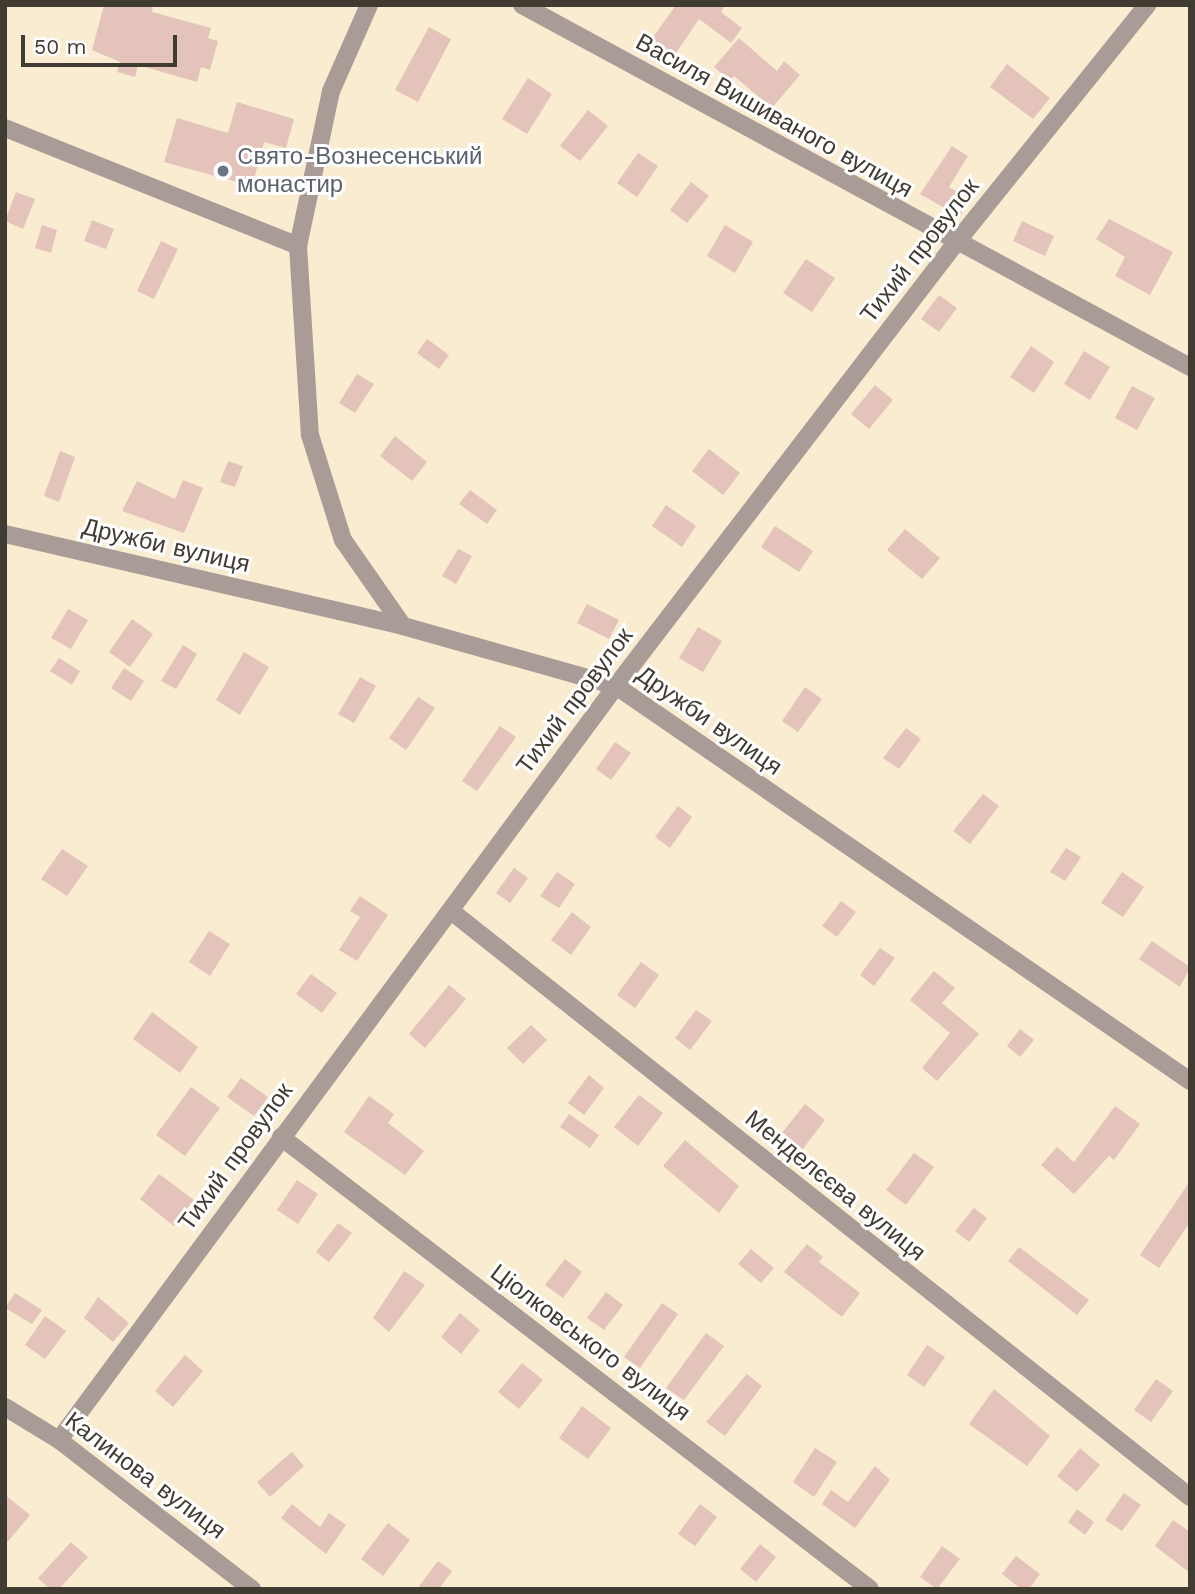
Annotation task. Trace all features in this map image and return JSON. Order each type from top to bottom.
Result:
[{"type":"street","points":[[369,5],[331,90],[298,246],[310,435],[343,540],[403,626]]},
{"type":"street","name":"Василя Вишиваного вулиця","points":[[522,5],[956,244],[1190,367]]},
{"type":"street","name":"Тихий провулок","points":[[59,1440],[616,686],[956,244],[1147,5]]},
{"type":"street","points":[[5,128],[298,246]]},
{"type":"street","name":"Дружби вулиця","points":[[5,534],[403,626],[616,686],[1190,1081]]},
{"type":"street","name":"Менделєєва вулиця","points":[[451,911],[1190,1497]]},
{"type":"street","name":"Ціолковського вулиця","points":[[281,1137],[870,1589]]},
{"type":"street","name":"Калинова вулиця","points":[[5,1407],[59,1440],[252,1589]]},
{"type":"building","points":[[104,5],[153,5],[152,12],[211,28],[208,38],[218,41],[210,70],[201,67],[197,82],[138,65],[135,77],[117,72],[120,62],[92,50]]},
{"type":"building","points":[[676,5],[725,5],[721,12],[742,28],[731,43],[699,19],[674,56],[651,40]]},
{"type":"building","points":[[429,27],[451,39],[418,102],[395,90]]},
{"type":"building","points":[[739,38],[777,71],[784,61],[800,75],[772,108],[734,76],[730,81],[714,67]]},
{"type":"building","points":[[1007,64],[1050,98],[1033,119],[990,87]]},
{"type":"building","points":[[528,78],[552,94],[527,134],[502,119]]},
{"type":"building","points":[[237,102],[294,119],[286,148],[264,142],[252,186],[164,162],[177,118],[228,133]]},
{"type":"building","points":[[588,110],[608,126],[580,161],[560,146]]},
{"type":"building","points":[[952,146],[968,156],[949,187],[970,200],[960,217],[920,194]]},
{"type":"building","points":[[638,153],[658,166],[637,197],[617,183]]},
{"type":"building","points":[[691,182],[709,196],[687,223],[670,210]]},
{"type":"building","points":[[16,192],[35,199],[23,229],[5,221]]},
{"type":"building","points":[[1109,219],[1173,252],[1150,295],[1115,276],[1125,257],[1096,239]]},
{"type":"building","points":[[92,220],[114,229],[106,249],[84,241]]},
{"type":"building","points":[[1022,221],[1054,236],[1045,256],[1013,241]]},
{"type":"building","points":[[42,225],[57,230],[51,253],[35,248]]},
{"type":"building","points":[[725,225],[753,242],[735,273],[707,256]]},
{"type":"building","points":[[161,241],[178,249],[154,299],[137,291]]},
{"type":"building","points":[[806,259],[835,278],[812,312],[783,293]]},
{"type":"building","points":[[939,295],[957,308],[939,332],[921,319]]},
{"type":"building","points":[[427,339],[449,355],[439,369],[417,353]]},
{"type":"building","points":[[1031,346],[1054,362],[1034,393],[1010,377]]},
{"type":"building","points":[[1084,351],[1110,367],[1090,400],[1064,384]]},
{"type":"building","points":[[357,374],[374,384],[355,413],[339,403]]},
{"type":"building","points":[[875,385],[893,400],[869,429],[851,414]]},
{"type":"building","points":[[1132,386],[1155,398],[1137,430],[1115,418]]},
{"type":"building","points":[[395,436],[427,462],[412,481],[380,456]]},
{"type":"building","points":[[709,449],[740,473],[723,495],[692,471]]},
{"type":"building","points":[[60,451],[75,457],[59,502],[44,496]]},
{"type":"building","points":[[228,461],[243,466],[235,487],[220,482]]},
{"type":"building","points":[[183,480],[203,488],[184,533],[122,511],[137,481],[175,499]]},
{"type":"building","points":[[470,490],[497,510],[487,524],[459,504]]},
{"type":"building","points":[[666,505],[696,526],[682,547],[652,526]]},
{"type":"building","points":[[775,526],[813,551],[799,572],[761,547]]},
{"type":"building","points":[[905,529],[940,558],[922,579],[887,550]]},
{"type":"building","points":[[458,549],[472,556],[456,584],[442,576]]},
{"type":"building","points":[[587,604],[619,620],[609,639],[577,623]]},
{"type":"building","points":[[68,609],[88,620],[71,649],[51,638]]},
{"type":"building","points":[[132,619],[153,634],[130,667],[109,652]]},
{"type":"building","points":[[698,627],[722,641],[703,672],[679,658]]},
{"type":"building","points":[[183,645],[197,654],[176,689],[161,681]]},
{"type":"building","points":[[244,652],[269,667],[240,715],[216,700]]},
{"type":"building","points":[[59,658],[80,671],[72,685],[50,671]]},
{"type":"building","points":[[124,668],[144,681],[131,701],[111,688]]},
{"type":"building","points":[[360,677],[376,686],[354,723],[338,714]]},
{"type":"building","points":[[805,687],[822,699],[798,732],[782,721]]},
{"type":"building","points":[[418,697],[435,708],[406,750],[389,738]]},
{"type":"building","points":[[500,726],[516,737],[477,791],[462,781]]},
{"type":"building","points":[[906,728],[921,739],[899,769],[883,758]]},
{"type":"building","points":[[615,742],[631,753],[611,780],[596,769]]},
{"type":"building","points":[[983,794],[999,806],[970,844],[953,831]]},
{"type":"building","points":[[678,806],[692,817],[670,848],[655,837]]},
{"type":"building","points":[[1066,848],[1081,857],[1065,881],[1050,872]]},
{"type":"building","points":[[62,849],[88,866],[67,896],[41,879]]},
{"type":"building","points":[[514,868],[528,878],[510,903],[496,893]]},
{"type":"building","points":[[557,872],[575,884],[559,908],[540,896]]},
{"type":"building","points":[[1122,872],[1144,887],[1123,917],[1101,903]]},
{"type":"building","points":[[360,896],[388,915],[357,961],[339,950],[360,917],[350,911]]},
{"type":"building","points":[[841,901],[856,912],[837,937],[822,926]]},
{"type":"building","points":[[572,912],[591,927],[571,955],[551,940]]},
{"type":"building","points":[[209,931],[230,944],[210,976],[189,962]]},
{"type":"building","points":[[1152,941],[1190,967],[1180,987],[1139,959]]},
{"type":"building","points":[[880,948],[895,958],[874,986],[860,975]]},
{"type":"building","points":[[641,962],[659,975],[635,1008],[617,995]]},
{"type":"building","points":[[934,971],[955,988],[942,1003],[979,1034],[937,1081],[922,1068],[950,1033],[910,1000]]},
{"type":"building","points":[[311,974],[337,993],[322,1013],[296,994]]},
{"type":"building","points":[[449,985],[466,999],[425,1048],[409,1034]]},
{"type":"building","points":[[696,1010],[712,1021],[690,1050],[675,1038]]},
{"type":"building","points":[[152,1012],[198,1047],[180,1073],[133,1039]]},
{"type":"building","points":[[531,1025],[547,1040],[523,1064],[507,1048]]},
{"type":"building","points":[[1020,1029],[1034,1040],[1020,1057],[1007,1046]]},
{"type":"building","points":[[589,1075],[604,1088],[584,1115],[568,1103]]},
{"type":"building","points":[[241,1078],[268,1097],[254,1116],[227,1097]]},
{"type":"building","points":[[191,1087],[220,1108],[185,1156],[156,1135]]},
{"type":"building","points":[[639,1095],[663,1113],[638,1146],[614,1127]]},
{"type":"building","points":[[369,1096],[394,1114],[388,1123],[424,1151],[405,1175],[344,1132]]},
{"type":"building","points":[[805,1104],[825,1120],[802,1150],[781,1134]]},
{"type":"building","points":[[1115,1106],[1140,1124],[1114,1160],[1109,1156],[1074,1194],[1041,1165],[1057,1147],[1074,1162]]},
{"type":"building","points":[[569,1114],[599,1135],[590,1148],[560,1127]]},
{"type":"building","points":[[685,1140],[739,1186],[719,1213],[663,1166]]},
{"type":"building","points":[[914,1153],[934,1167],[906,1205],[886,1190]]},
{"type":"building","points":[[159,1174],[194,1200],[174,1226],[140,1199]]},
{"type":"building","points":[[297,1180],[318,1194],[298,1224],[277,1210]]},
{"type":"building","points":[[1190,1181],[1190,1222],[1159,1268],[1140,1255]]},
{"type":"building","points":[[974,1208],[987,1218],[969,1242],[955,1231]]},
{"type":"building","points":[[338,1223],[352,1233],[329,1262],[316,1252]]},
{"type":"building","points":[[807,1244],[823,1257],[819,1262],[860,1293],[842,1317],[784,1272]]},
{"type":"building","points":[[1019,1247],[1089,1300],[1077,1315],[1008,1261]]},
{"type":"building","points":[[751,1249],[774,1268],[761,1283],[738,1264]]},
{"type":"building","points":[[565,1259],[582,1272],[563,1298],[545,1285]]},
{"type":"building","points":[[404,1271],[425,1285],[389,1332],[373,1318]]},
{"type":"building","points":[[606,1292],[623,1305],[604,1330],[587,1318]]},
{"type":"building","points":[[15,1293],[42,1310],[32,1324],[5,1308]]},
{"type":"building","points":[[98,1297],[129,1323],[113,1342],[84,1318]]},
{"type":"building","points":[[662,1303],[678,1314],[640,1368],[624,1357]]},
{"type":"building","points":[[460,1313],[480,1330],[461,1354],[441,1337]]},
{"type":"building","points":[[45,1316],[66,1331],[45,1359],[25,1345]]},
{"type":"building","points":[[706,1333],[724,1346],[684,1400],[666,1388]]},
{"type":"building","points":[[927,1345],[945,1357],[924,1387],[907,1375]]},
{"type":"building","points":[[185,1355],[203,1371],[173,1407],[155,1391]]},
{"type":"building","points":[[522,1363],[543,1380],[519,1409],[498,1392]]},
{"type":"building","points":[[747,1374],[762,1386],[725,1436],[706,1422]]},
{"type":"building","points":[[1156,1379],[1173,1391],[1151,1422],[1134,1410]]},
{"type":"building","points":[[994,1389],[1050,1436],[1027,1466],[969,1424]]},
{"type":"building","points":[[582,1406],[611,1428],[588,1459],[559,1438]]},
{"type":"building","points":[[815,1448],[837,1462],[814,1497],[793,1482]]},
{"type":"building","points":[[1080,1448],[1100,1465],[1077,1492],[1057,1476]]},
{"type":"building","points":[[292,1452],[304,1466],[270,1497],[257,1482]]},
{"type":"building","points":[[875,1466],[890,1480],[855,1528],[822,1504],[831,1490],[848,1502]]},
{"type":"building","points":[[1124,1493],[1141,1505],[1122,1531],[1105,1520]]},
{"type":"building","points":[[5,1495],[30,1515],[5,1545]]},
{"type":"building","points":[[292,1504],[320,1527],[329,1513],[346,1525],[326,1554],[281,1518]]},
{"type":"building","points":[[700,1504],[717,1517],[695,1546],[678,1534]]},
{"type":"building","points":[[1077,1509],[1094,1522],[1085,1535],[1068,1522]]},
{"type":"building","points":[[1173,1520],[1190,1532],[1190,1573],[1155,1546]]},
{"type":"building","points":[[388,1523],[410,1540],[383,1576],[361,1559]]},
{"type":"building","points":[[71,1542],[88,1557],[59,1589],[50,1589],[38,1578]]},
{"type":"building","points":[[760,1544],[776,1557],[756,1582],[740,1569]]},
{"type":"building","points":[[942,1546],[960,1559],[937,1589],[920,1577]]},
{"type":"building","points":[[1016,1556],[1040,1574],[1029,1589],[1021,1589],[1002,1574]]},
{"type":"building","points":[[438,1561],[452,1571],[439,1589],[417,1589]]},
{"type":"place","name":"Cвято-Вознесенський монастир","points":[[223,171]]}]
